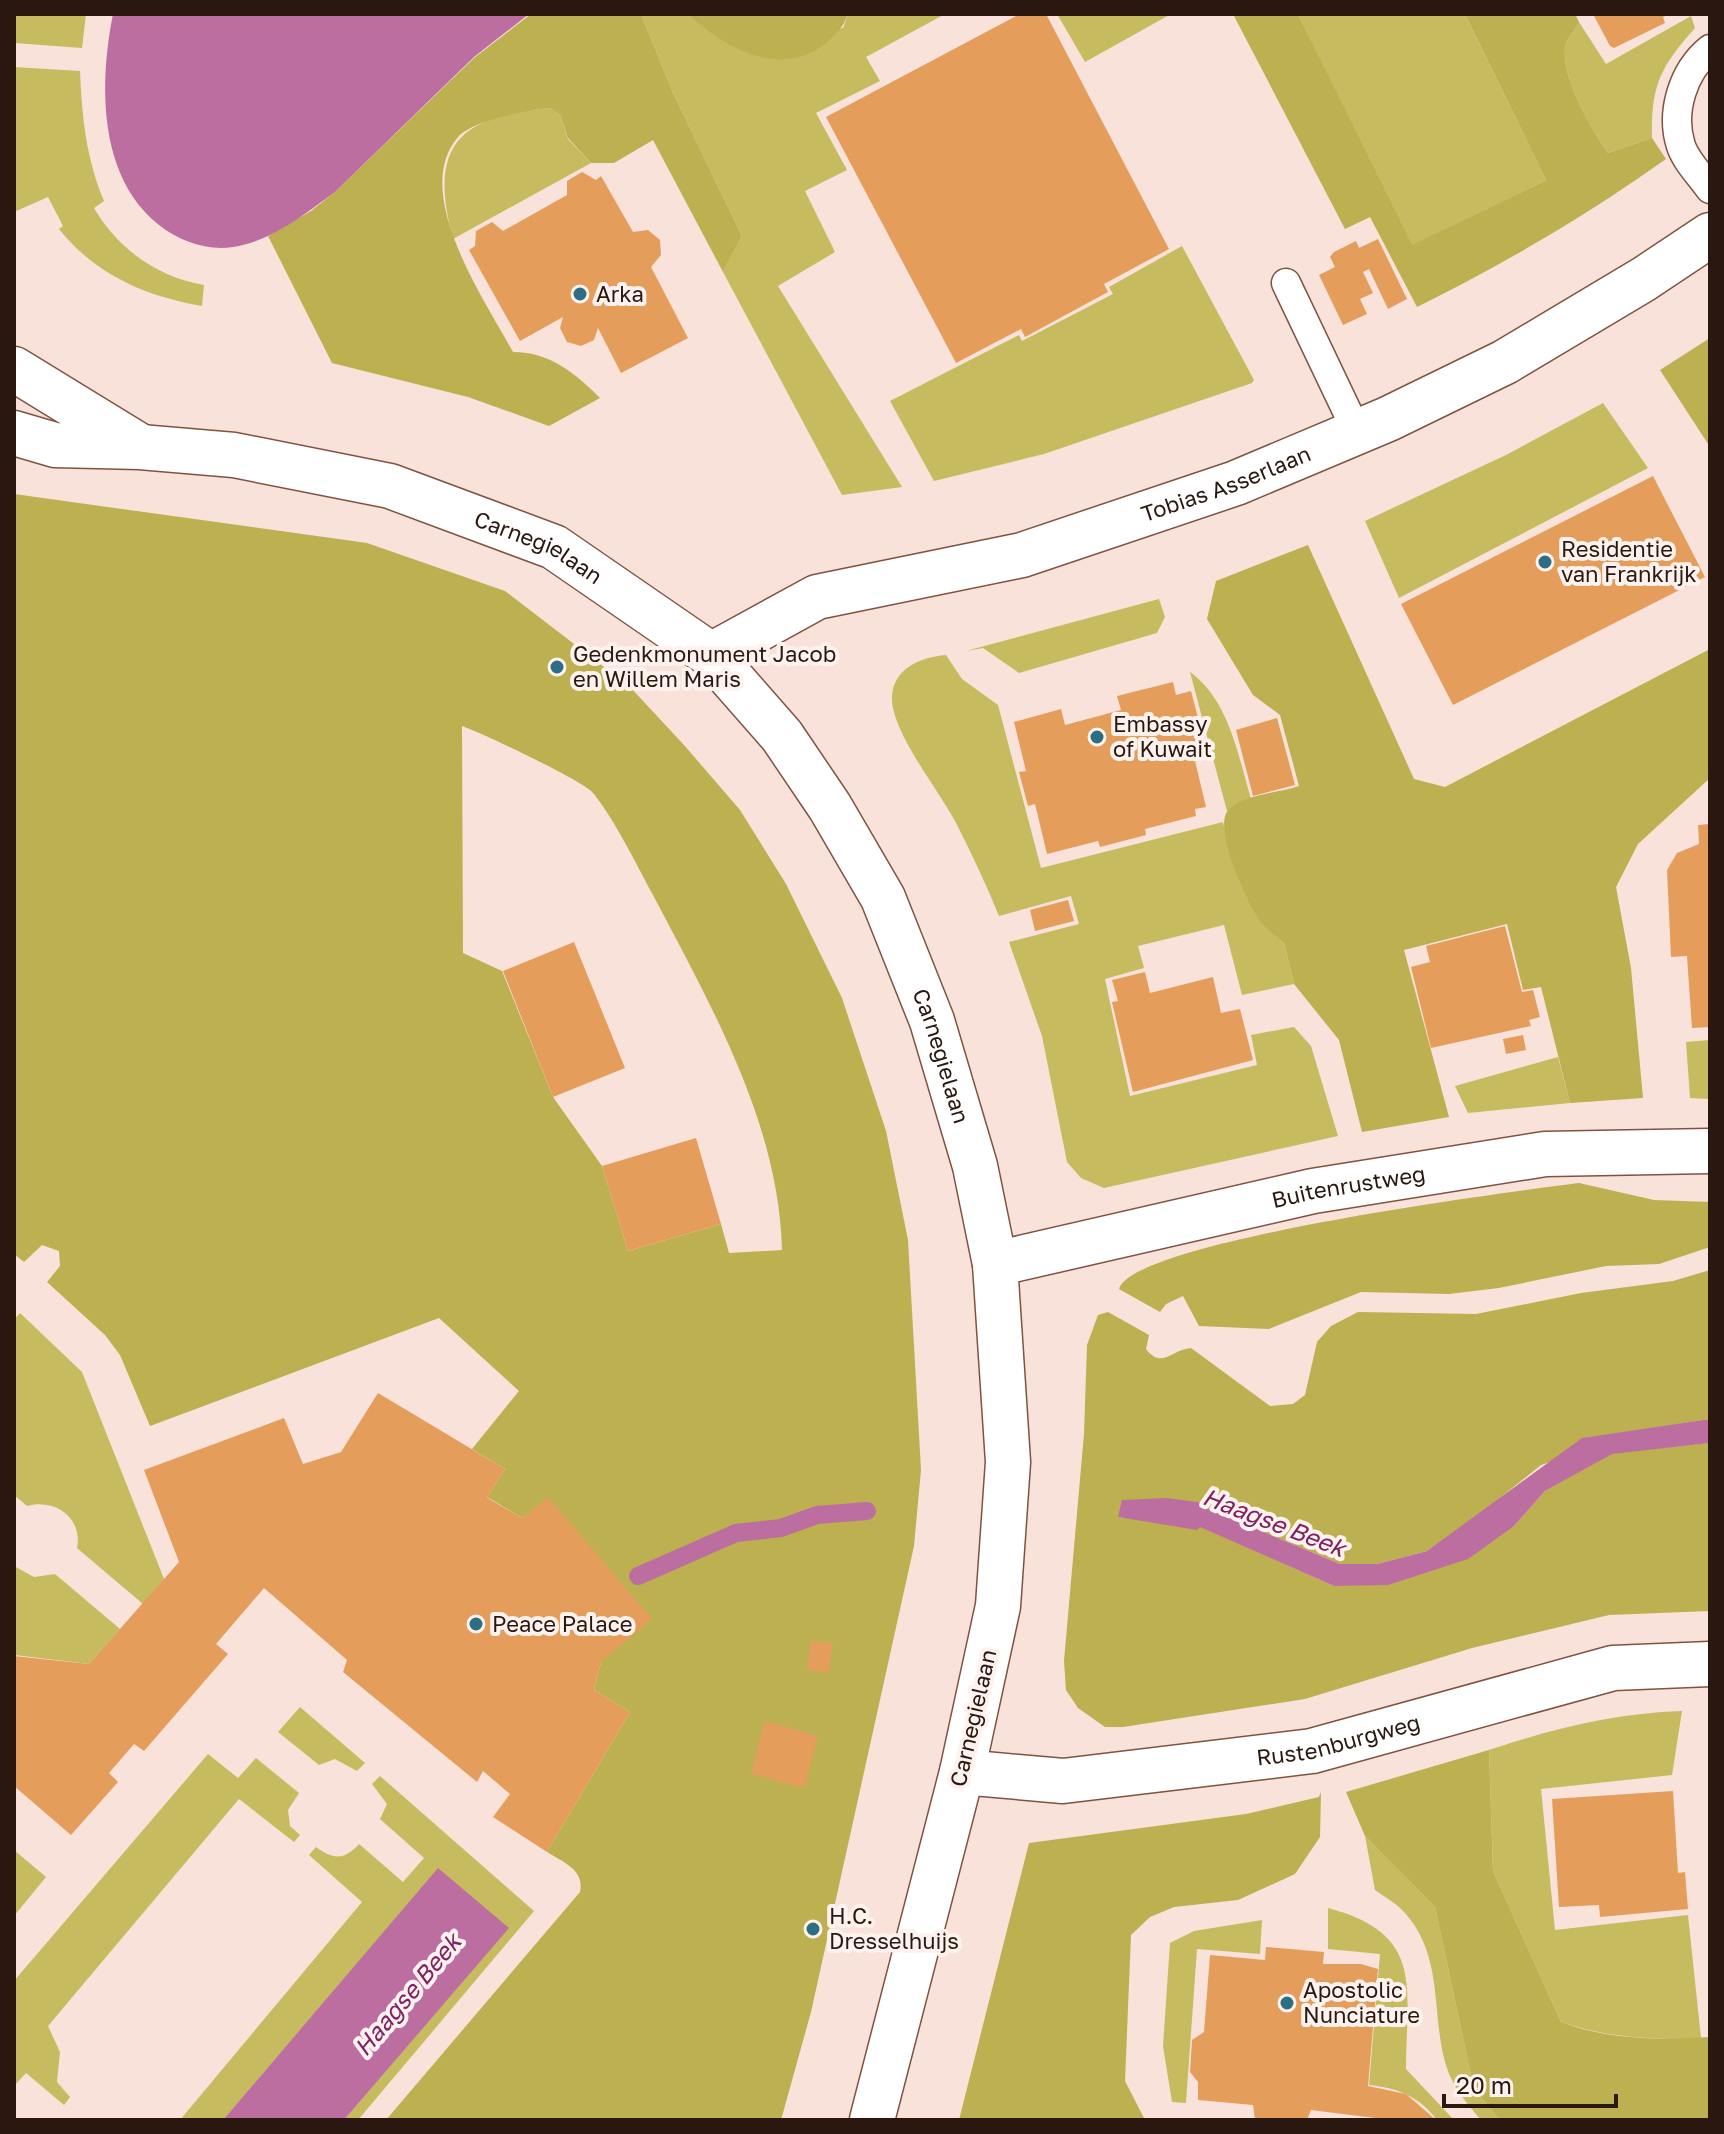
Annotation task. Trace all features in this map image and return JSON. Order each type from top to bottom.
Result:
[{"type":"street","name":"Tobias Asserlaan","points":[[711,655],[817,597],[1022,555],[1236,483],[1357,432],[1505,362],[1644,279],[1710,235]]},
{"type":"street","name":"Carnegielaan","points":[[14,369],[140,447]]},
{"type":"street","name":"Carnegielaan","points":[[14,433],[55,445],[140,447],[234,455],[390,486],[554,547],[711,655],[782,736],[830,807],[883,898],[932,1021],[975,1166],[995,1264],[1008,1462],[998,1606],[962,1772],[872,2120]]},
{"type":"street","name":"Buitenrustweg","points":[[995,1264],[1313,1191],[1529,1156],[1710,1151]]},
{"type":"street","name":"Rustenburgweg","points":[[962,1772],[1063,1781],[1312,1751],[1613,1668],[1710,1664]]},
{"type":"lane","points":[[1710,49],[1697,59],[1676,105],[1682,148],[1710,189]]},
{"type":"lane","points":[[1286,283],[1357,432]]},
{"type":"shaded area","points":[[14,14],[86,14],[82,48],[14,43]]},
{"type":"shaded area","points":[[531,14],[641,14],[673,93],[742,236],[723,272],[653,140],[614,163],[591,163],[568,138],[560,115],[550,108],[488,121],[458,137],[445,160],[442,187],[457,246],[486,304],[513,352],[550,360],[581,380],[600,398],[549,426],[468,397],[332,363],[268,236],[311,211],[336,191],[474,58]]},
{"type":"shaded area","points":[[641,14],[688,14],[737,47],[843,28],[848,14],[945,14],[866,57],[880,81],[816,113],[847,170],[805,191],[835,252],[778,286],[902,487],[842,495],[723,272],[742,236],[673,93]]},
{"type":"shaded area","points":[[688,14],[848,14],[836,33],[809,54],[791,59],[773,59],[736,48]]},
{"type":"shaded area","points":[[1057,14],[1171,14],[1085,62]]},
{"type":"shaded area","points":[[1233,14],[1298,14],[1412,245],[1546,180],[1465,14],[1575,14],[1579,22],[1566,44],[1567,70],[1578,101],[1601,143],[1608,153],[1652,138],[1666,159],[1544,238],[1417,307],[1370,217],[1345,229]]},
{"type":"shaded area","points":[[1298,14],[1465,14],[1546,180],[1411,246]]},
{"type":"shaded area","points":[[1691,16],[1695,28],[1673,54],[1660,78],[1653,104],[1652,138],[1608,153],[1572,85],[1565,56],[1568,39],[1579,22],[1606,64]]},
{"type":"shaded area","points":[[14,67],[80,71],[86,137],[104,201],[94,208],[115,236],[140,259],[170,275],[204,285],[202,306],[141,289],[105,271],[59,229],[63,226],[48,197],[14,212]]},
{"type":"shaded area","points":[[550,108],[560,115],[568,139],[591,163],[453,239],[446,207],[445,180],[448,159],[458,142],[472,128],[493,119]]},
{"type":"shaded area","points":[[1182,246],[1254,380],[1252,383],[1044,454],[934,481],[890,401],[1019,335],[1022,341],[1113,294],[1109,287]]},
{"type":"shaded area","points":[[1710,338],[1710,447],[1660,370]]},
{"type":"shaded area","points":[[1603,403],[1648,468],[1399,598],[1365,521],[1506,455]]},
{"type":"shaded area","points":[[14,494],[367,543],[505,591],[630,687],[684,745],[740,810],[786,884],[842,998],[886,1131],[908,1240],[921,1470],[914,1546],[811,2012],[781,2120],[386,2120],[580,1892],[581,1884],[576,1872],[547,1852],[630,1712],[594,1690],[601,1662],[548,1498],[522,1518],[487,1497],[505,1469],[472,1449],[519,1391],[439,1318],[150,1426],[120,1355],[105,1335],[47,1282],[60,1266],[59,1251],[42,1245],[24,1262],[14,1254]],"holes":[[[462,726],[583,785],[591,791],[615,825],[697,979],[738,1066],[769,1157],[778,1203],[782,1250],[729,1253],[721,1224],[628,1251],[602,1166],[553,1097],[502,971],[463,953]]]},
{"type":"shaded area","points":[[1308,545],[1414,779],[1445,787],[1710,649],[1710,778],[1638,844],[1616,887],[1631,968],[1643,1098],[1570,1103],[1541,987],[1523,990],[1507,924],[1404,950],[1449,1117],[1362,1132],[1339,1040],[1294,984],[1284,943],[1254,912],[1231,860],[1224,830],[1225,818],[1235,804],[1299,786],[1280,715],[1253,695],[1207,619],[1216,581]]},
{"type":"shaded area","points":[[1159,599],[1165,617],[1157,633],[1019,673],[983,648],[966,651]]},
{"type":"shaded area","points":[[946,655],[962,679],[998,705],[1041,868],[1223,822],[1236,872],[1250,904],[1271,932],[1284,943],[1294,984],[1242,995],[1224,925],[1138,946],[1144,968],[1105,979],[1130,1096],[1257,1065],[1251,1035],[1294,1027],[1311,1046],[1338,1136],[1104,1188],[1081,1178],[1067,1162],[1042,1036],[1009,942],[1079,924],[1071,896],[999,916],[955,821],[907,742],[893,710],[894,686],[903,671],[918,661]]},
{"type":"shaded area","points":[[1190,672],[1214,697],[1223,713],[1251,799],[1227,811]]},
{"type":"shaded area","points":[[1710,1040],[1710,1099],[1690,1098],[1686,1042]]},
{"type":"shaded area","points":[[1558,1057],[1570,1103],[1468,1113],[1455,1086]]},
{"type":"shaded area","points":[[1579,1183],[1654,1200],[1710,1202],[1710,1247],[1659,1264],[1606,1266],[1499,1288],[1449,1294],[1361,1292],[1269,1329],[1199,1326],[1183,1296],[1166,1304],[1160,1312],[1119,1289],[1140,1271],[1188,1253],[1254,1236],[1410,1207]]},
{"type":"shaded area","points":[[1710,1270],[1710,1419],[1653,1428],[1541,1465],[1459,1531],[1427,1551],[1377,1564],[1340,1564],[1206,1508],[1118,1517],[1199,1526],[1334,1586],[1514,1526],[1545,1491],[1612,1453],[1710,1443],[1710,1611],[1609,1615],[1472,1648],[1305,1699],[1123,1727],[1105,1727],[1078,1708],[1066,1690],[1064,1661],[1084,1434],[1087,1345],[1098,1315],[1108,1312],[1149,1335],[1146,1349],[1157,1358],[1191,1348],[1270,1406],[1293,1404],[1305,1395],[1317,1342],[1331,1326],[1358,1312],[1476,1314],[1581,1293],[1673,1281]]},
{"type":"shaded area","points":[[20,1313],[82,1372],[164,1579],[143,1604],[77,1548],[76,1528],[65,1513],[47,1505],[27,1506],[14,1495],[14,1320]]},
{"type":"shaded area","points":[[14,1566],[34,1577],[55,1574],[120,1629],[89,1664],[14,1655]]},
{"type":"shaded area","points":[[300,1707],[365,1763],[357,1771],[335,1759],[319,1765],[278,1732]]},
{"type":"shaded area","points":[[1682,1711],[1672,1775],[1541,1789],[1555,1930],[1688,1915],[1701,2038],[1630,2037],[1561,2022],[1493,1871],[1489,1750],[1584,1723]]},
{"type":"shaded area","points":[[1489,1750],[1493,1871],[1561,2022],[1597,2032],[1634,2037],[1710,2037],[1710,2120],[1500,2120],[1474,2089],[1435,1907],[1365,1836],[1346,1792]]},
{"type":"shaded area","points":[[208,1754],[238,1778],[256,1758],[299,1793],[288,1810],[290,1826],[300,1835],[294,1842],[239,1799],[48,2026],[60,2052],[57,2082],[70,2097],[64,2105],[26,2073],[14,2086],[14,1981]]},
{"type":"shaded area","points":[[380,1776],[534,1911],[358,2120],[344,2120],[508,1928],[438,1869],[223,2120],[180,2120],[362,1902],[309,1855],[316,1847],[339,1856],[349,1853],[359,1844],[403,1882],[424,1858],[380,1819],[387,1804],[372,1784]]},
{"type":"shaded area","points":[[1321,1792],[1320,1837],[1295,1874],[1238,1900],[1174,1907],[1150,1917],[1131,1935],[1125,2081],[1145,2120],[959,2120],[1029,1843],[1246,1814],[1319,1797]]},
{"type":"shaded area","points":[[1365,1836],[1435,1907],[1474,2089],[1500,2120],[1481,2120],[1459,2093],[1449,2074],[1427,1951],[1405,1913],[1375,1890]]},
{"type":"shaded area","points":[[14,1850],[46,1877],[14,1916]]},
{"type":"shaded area","points":[[1328,1908],[1359,1919],[1382,1933],[1396,1949],[1404,1968],[1407,1989],[1406,2069],[1454,2120],[1437,2120],[1423,2105],[1407,2095],[1369,2085],[1380,1954],[1328,1949]]},
{"type":"shaded area","points":[[1262,1920],[1260,1954],[1197,1949],[1186,2103],[1172,2102],[1163,2046],[1170,1943],[1194,1931]]},
{"type":"water","points":[[113,14],[529,14],[474,57],[335,192],[275,233],[247,244],[213,248],[194,244],[167,231],[139,205],[124,182],[114,156],[105,99],[108,41]]},
{"type":"water","name":"Haagse Beek","points":[[1710,1419],[1710,1443],[1612,1454],[1545,1491],[1514,1526],[1468,1559],[1388,1585],[1334,1586],[1200,1527],[1197,1530],[1118,1517],[1122,1500],[1167,1498],[1204,1503],[1206,1508],[1340,1564],[1377,1564],[1427,1551],[1582,1438]]},
{"type":"water","points":[[438,1868],[509,1928],[344,2120],[223,2120]]},
{"type":"building","points":[[1020,14],[1046,14],[1169,249],[1104,284],[1108,292],[1025,337],[1021,329],[956,363],[826,117]]},
{"type":"building","points":[[1593,14],[1670,14],[1663,17],[1665,23],[1614,48]]},
{"type":"building","name":"Arka","points":[[582,172],[596,180],[601,176],[633,232],[648,230],[660,240],[661,255],[651,267],[688,338],[621,373],[598,328],[594,340],[581,346],[567,342],[560,328],[563,317],[520,341],[469,250],[475,246],[476,231],[492,222],[503,231],[567,195],[567,181]]},
{"type":"building","points":[[1378,239],[1407,299],[1388,309],[1369,269],[1363,272],[1373,293],[1360,299],[1367,314],[1343,325],[1319,275],[1335,267],[1330,257],[1334,252],[1356,241],[1359,248]]},
{"type":"building","points":[[1653,476],[1705,577],[1453,705],[1401,604]]},
{"type":"building","points":[[1173,682],[1176,695],[1191,691],[1204,741],[1191,744],[1206,807],[1195,809],[1196,816],[1145,829],[1146,835],[1100,847],[1098,841],[1047,854],[1035,804],[1028,806],[1019,772],[1026,771],[1014,722],[1061,709],[1065,725],[1121,710],[1117,696]]},
{"type":"building","points":[[1277,718],[1295,785],[1253,796],[1236,730]]},
{"type":"building","points":[[1710,824],[1710,1027],[1692,1028],[1687,956],[1671,957],[1667,870],[1677,853],[1699,844],[1698,825]]},
{"type":"building","points":[[1068,900],[1074,921],[1035,931],[1030,910]]},
{"type":"building","points":[[1505,926],[1522,992],[1533,990],[1540,1017],[1529,1020],[1531,1026],[1431,1048],[1411,967],[1430,962],[1426,946]]},
{"type":"building","points":[[574,942],[625,1068],[553,1097],[503,971]]},
{"type":"building","points":[[1145,972],[1150,993],[1213,977],[1221,1013],[1240,1009],[1253,1060],[1133,1092],[1112,1002],[1118,1001],[1112,980]]},
{"type":"building","points":[[1523,1035],[1526,1050],[1506,1054],[1503,1039]]},
{"type":"building","points":[[696,1138],[721,1224],[628,1251],[602,1166]]},
{"type":"building","name":"Peace Palace","points":[[378,1393],[505,1469],[487,1497],[491,1500],[522,1518],[548,1497],[652,1619],[601,1662],[594,1690],[630,1712],[547,1852],[493,1817],[510,1794],[483,1771],[477,1782],[343,1672],[347,1660],[264,1588],[216,1644],[228,1654],[144,1751],[134,1744],[109,1773],[118,1782],[71,1835],[14,1786],[14,1656],[89,1664],[179,1562],[144,1470],[284,1418],[303,1464],[341,1452]]},
{"type":"building","points":[[811,1641],[833,1643],[828,1673],[807,1670]]},
{"type":"building","points":[[765,1721],[818,1736],[806,1784],[802,1788],[751,1773]]},
{"type":"building","points":[[1673,1791],[1678,1873],[1685,1872],[1688,1909],[1600,1917],[1599,1905],[1559,1907],[1552,1799]]},
{"type":"building","points":[[1266,1947],[1324,1952],[1323,1964],[1361,1964],[1378,1969],[1368,2086],[1406,2094],[1436,2120],[1391,2120],[1311,2110],[1307,2120],[1255,2120],[1253,2105],[1198,2100],[1198,2082],[1190,2072],[1192,2040],[1204,2032],[1210,1955],[1265,1960]]},
{"type":"waterway","name":"Haagse Beek","points":[[638,1576],[736,1533],[781,1528],[817,1515],[867,1511]]},
{"type":"place","name":"Arka","points":[[580,294]]},
{"type":"place","name":"Residentie van Frankrijk","points":[[1545,562]]},
{"type":"place","name":"Gedenkmonument Jacob en Willem Maris","points":[[557,667]]},
{"type":"place","name":"Embassy of Kuwait","points":[[1097,737]]},
{"type":"place","name":"Peace Palace","points":[[476,1624]]},
{"type":"place","name":"H.C. Dresselhuijs","points":[[813,1929]]},
{"type":"place","name":"Apostolic Nunciature","points":[[1287,2003]]}]
